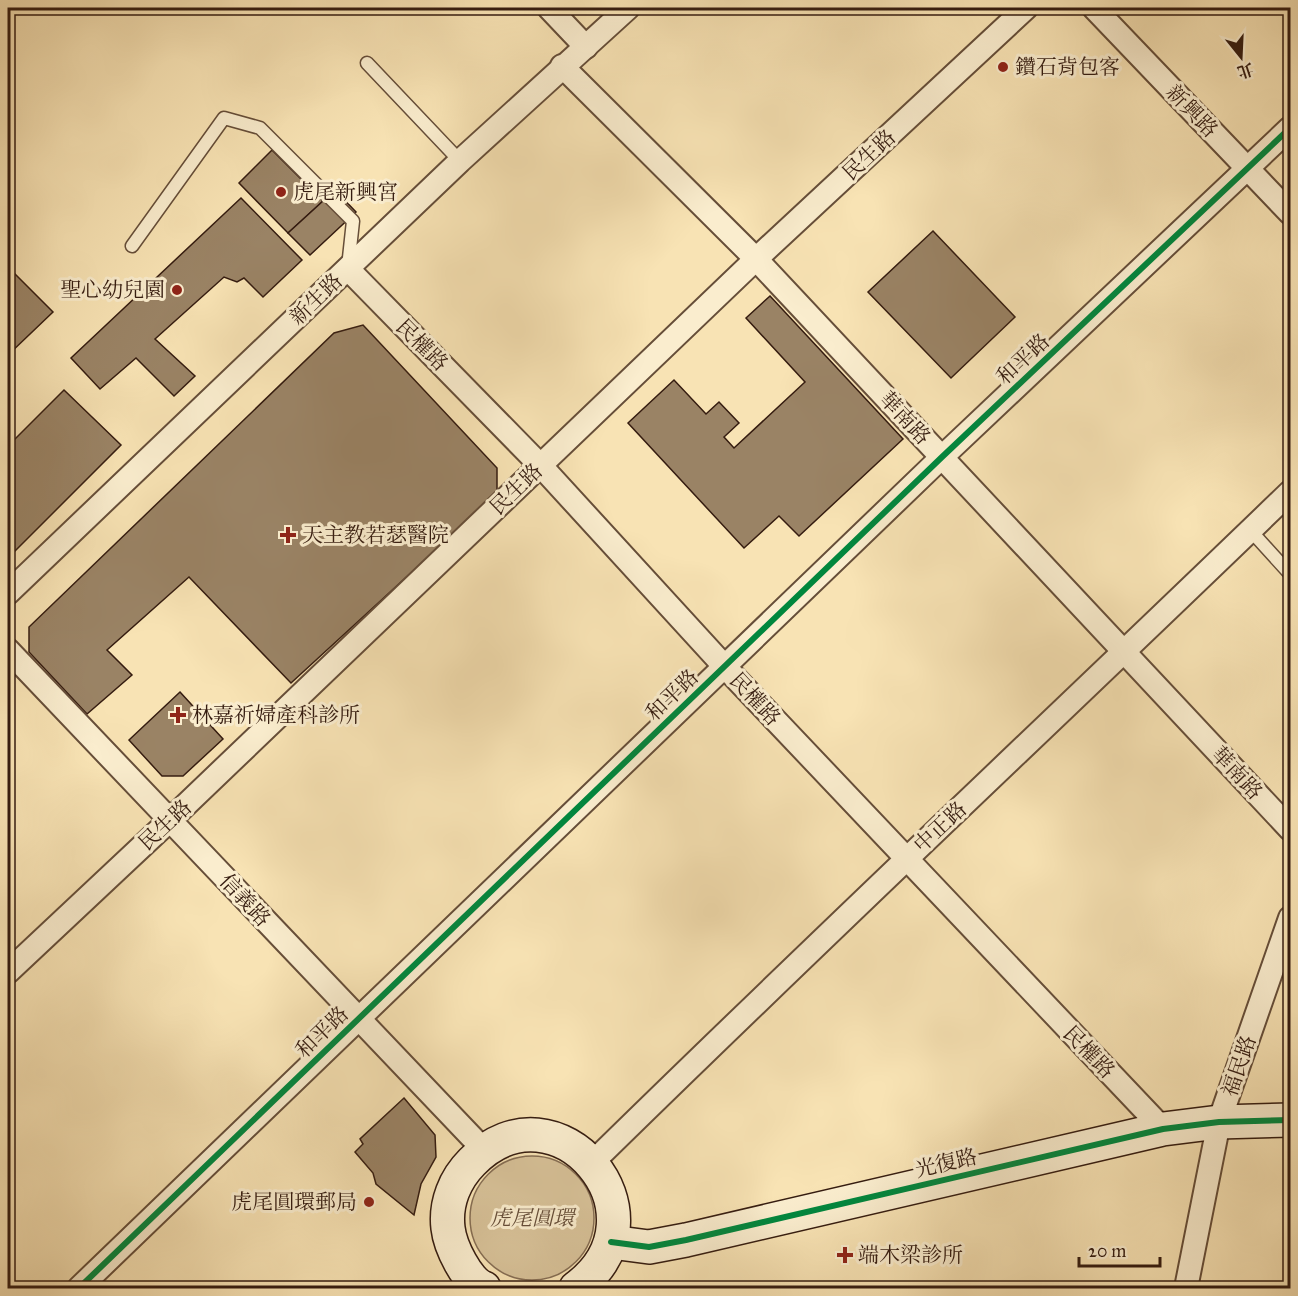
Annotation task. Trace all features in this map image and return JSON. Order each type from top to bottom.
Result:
[{"type":"street","points":[[549,8],[586,47]]},
{"type":"street","name":"新生路","points":[[8,593],[460,161],[627,8]]},
{"type":"street","name":"民生路","points":[[8,972],[756,259],[1026,8]]},
{"type":"street","name":"新興路","points":[[1094,8],[1290,213]]},
{"type":"street","name":"華南路","points":[[562,66],[756,259],[1290,829]]},
{"type":"street","name":"和平路","points":[[79,1288],[942,457],[1290,128]]},
{"type":"street","name":"民權路","points":[[348,269],[541,466],[725,667],[1163,1129]]},
{"type":"street","name":"中正路","points":[[592,1163],[1290,492]]},
{"type":"street","name":"信義路","points":[[8,650],[484,1150]]},
{"type":"street","name":"福民路","points":[[1186,1288],[1219,1122],[1290,918]]},
{"type":"street","name":"光復路","points":[[611,1242],[649,1247],[686,1240],[1163,1129],[1219,1122],[1290,1120]]},
{"type":"street","points":[[474,1288],[456,1256],[448,1228],[450,1200],[460,1174],[484,1150],[503,1140],[529,1135],[555,1138],[579,1150],[592,1163],[610,1191],[614,1216],[611,1242],[599,1266],[586,1281],[576,1288]]},
{"type":"lane","points":[[368,63],[460,161]]},
{"type":"lane","points":[[132,246],[224,118],[260,128],[353,221],[348,269]]},
{"type":"lane","points":[[1251,531],[1290,574]]},
{"type":"green space","name":"虎尾圓環","points":[[532,1156],[556,1161],[576,1174],[589,1194],[594,1218],[589,1242],[576,1262],[556,1275],[532,1280],[508,1275],[488,1262],[475,1242],[470,1218],[475,1194],[488,1174],[508,1161]]},
{"type":"building","name":"虎尾新興宮","points":[[272,150],[323,201],[288,233],[239,183]]},
{"type":"building","points":[[335,190],[356,212],[310,255],[288,233]]},
{"type":"building","name":"聖心幼兒園","points":[[241,198],[302,260],[263,297],[244,278],[237,282],[224,277],[155,339],[195,376],[174,396],[136,358],[100,389],[71,358]]},
{"type":"building","points":[[933,231],[1015,317],[951,378],[868,292]]},
{"type":"building","points":[[8,267],[53,312],[8,355]]},
{"type":"building","points":[[770,296],[903,439],[799,536],[779,516],[744,548],[628,423],[674,380],[706,414],[719,402],[739,423],[724,437],[734,448],[805,382],[746,318]]},
{"type":"building","name":"天主教若瑟醫院","points":[[363,325],[497,468],[497,494],[291,683],[189,577],[107,650],[132,675],[87,714],[29,652],[29,627],[334,333]]},
{"type":"building","points":[[64,390],[121,445],[8,558],[8,446]]},
{"type":"building","name":"林嘉祈婦產科診所","points":[[180,692],[223,739],[183,776],[162,776],[129,740]]},
{"type":"building","points":[[404,1098],[435,1135],[436,1157],[421,1184],[414,1215],[376,1184],[373,1173],[355,1152],[363,1144],[360,1139]]},
{"type":"cycle path","points":[[79,1288],[942,457],[1290,128]]},
{"type":"cycle path","points":[[611,1242],[649,1247],[686,1240],[1163,1129],[1219,1122],[1290,1120]]},
{"type":"place","name":"鑽石背包客","points":[[1003,67]]},
{"type":"place","name":"虎尾新興宮","points":[[281,192]]},
{"type":"place","name":"聖心幼兒園","points":[[177,290]]},
{"type":"place","name":"天主教若瑟醫院","points":[[288,535]]},
{"type":"place","name":"林嘉祈婦產科診所","points":[[178,715]]},
{"type":"place","name":"虎尾圓環郵局","points":[[369,1202]]},
{"type":"place","name":"端木梁診所","points":[[845,1255]]}]
